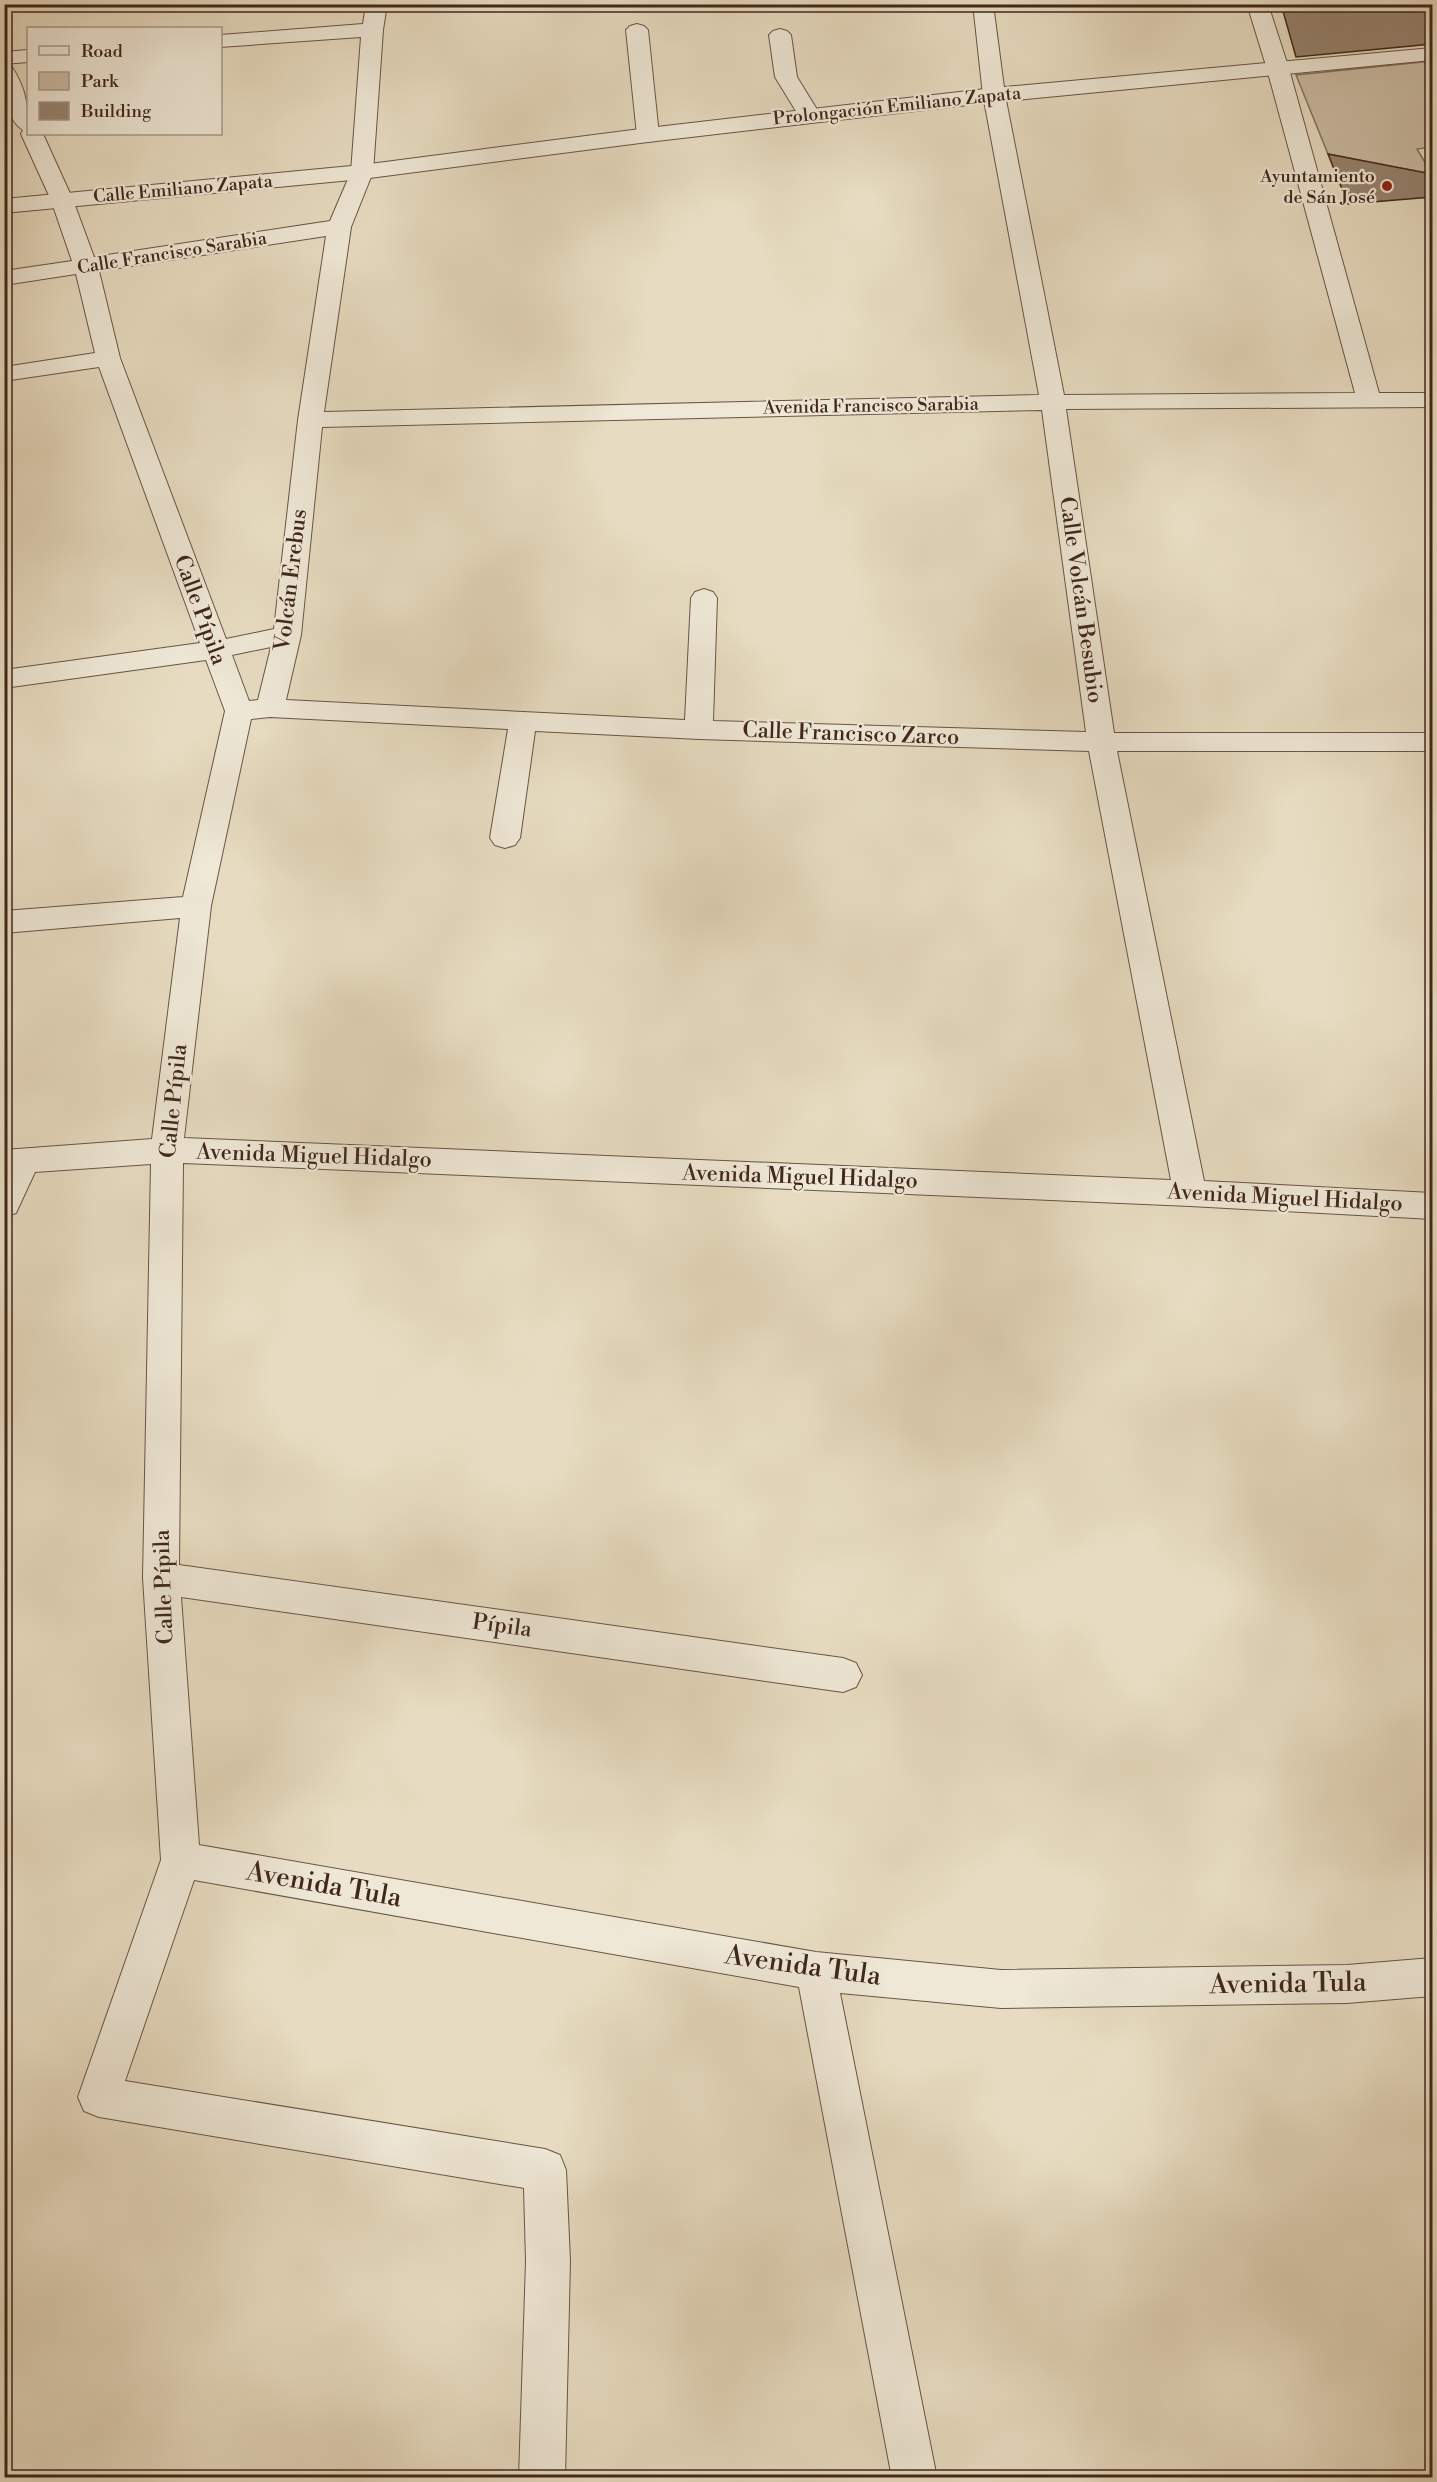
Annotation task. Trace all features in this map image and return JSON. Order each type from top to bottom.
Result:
[{"type":"street","name":"Volcán Erebus","points":[[270,708],[287,635],[310,420],[339,226],[362,172],[372,30],[377,4]]},
{"type":"street","name":"Calle Volcán Besubio","points":[[984,4],[994,95],[1053,402],[1101,742],[1190,1193]]},
{"type":"street","points":[[1257,4],[1278,69],[1370,400]]},
{"type":"street","points":[[222,41],[372,30]]},
{"type":"street","points":[[637,30],[648,135]]},
{"type":"street","points":[[780,35],[786,77],[810,116]]},
{"type":"street","name":"Prolongación Emiliano Zapata","points":[[362,172],[648,135],[994,95],[1432,54]]},
{"type":"street","points":[[4,58],[27,56]]},
{"type":"street","points":[[4,72],[27,123]]},
{"type":"street","name":"Calle Pípila","points":[[32,135],[62,200],[86,266],[108,358],[214,650],[239,711],[196,906],[167,1150],[161,1578],[181,1860],[99,2097],[545,2170],[548,2261],[542,2478]]},
{"type":"street","name":"Calle Emiliano Zapata","points":[[4,206],[362,172]]},
{"type":"street","name":"Calle Francisco Sarabia","points":[[4,278],[339,226]]},
{"type":"street","points":[[4,374],[108,358]]},
{"type":"street","name":"Avenida Francisco Sarabia","points":[[310,420],[1053,402],[1432,400]]},
{"type":"street","points":[[699,730],[704,598]]},
{"type":"street","points":[[4,679],[214,650],[287,635]]},
{"type":"street","points":[[239,711],[270,708]]},
{"type":"street","name":"Calle Francisco Zarco","points":[[270,708],[699,730],[1101,742],[1432,742]]},
{"type":"street","points":[[505,838],[523,720]]},
{"type":"street","points":[[4,922],[196,906]]},
{"type":"street","name":"Avenida Miguel Hidalgo","points":[[14,1162],[167,1150],[1190,1193],[1432,1206]]},
{"type":"street","points":[[4,1204],[14,1162]]},
{"type":"street","name":"Pípila","points":[[161,1578],[843,1675]]},
{"type":"street","name":"Avenida Tula","points":[[181,1860],[816,1971],[1001,1989],[1347,1984],[1432,1977]]},
{"type":"street","points":[[816,1971],[915,2478]]},
{"type":"green space","points":[[1432,61],[1432,147],[1417,149],[1432,174],[1328,154],[1296,75]]},
{"type":"building","points":[[1281,4],[1432,4],[1432,44],[1296,57]]},
{"type":"building","name":"Ayuntamiento de Sán José","points":[[1328,154],[1432,174],[1432,197],[1348,204]]},
{"type":"place","name":"Ayuntamiento de Sán José","points":[[1387,186]]}]
